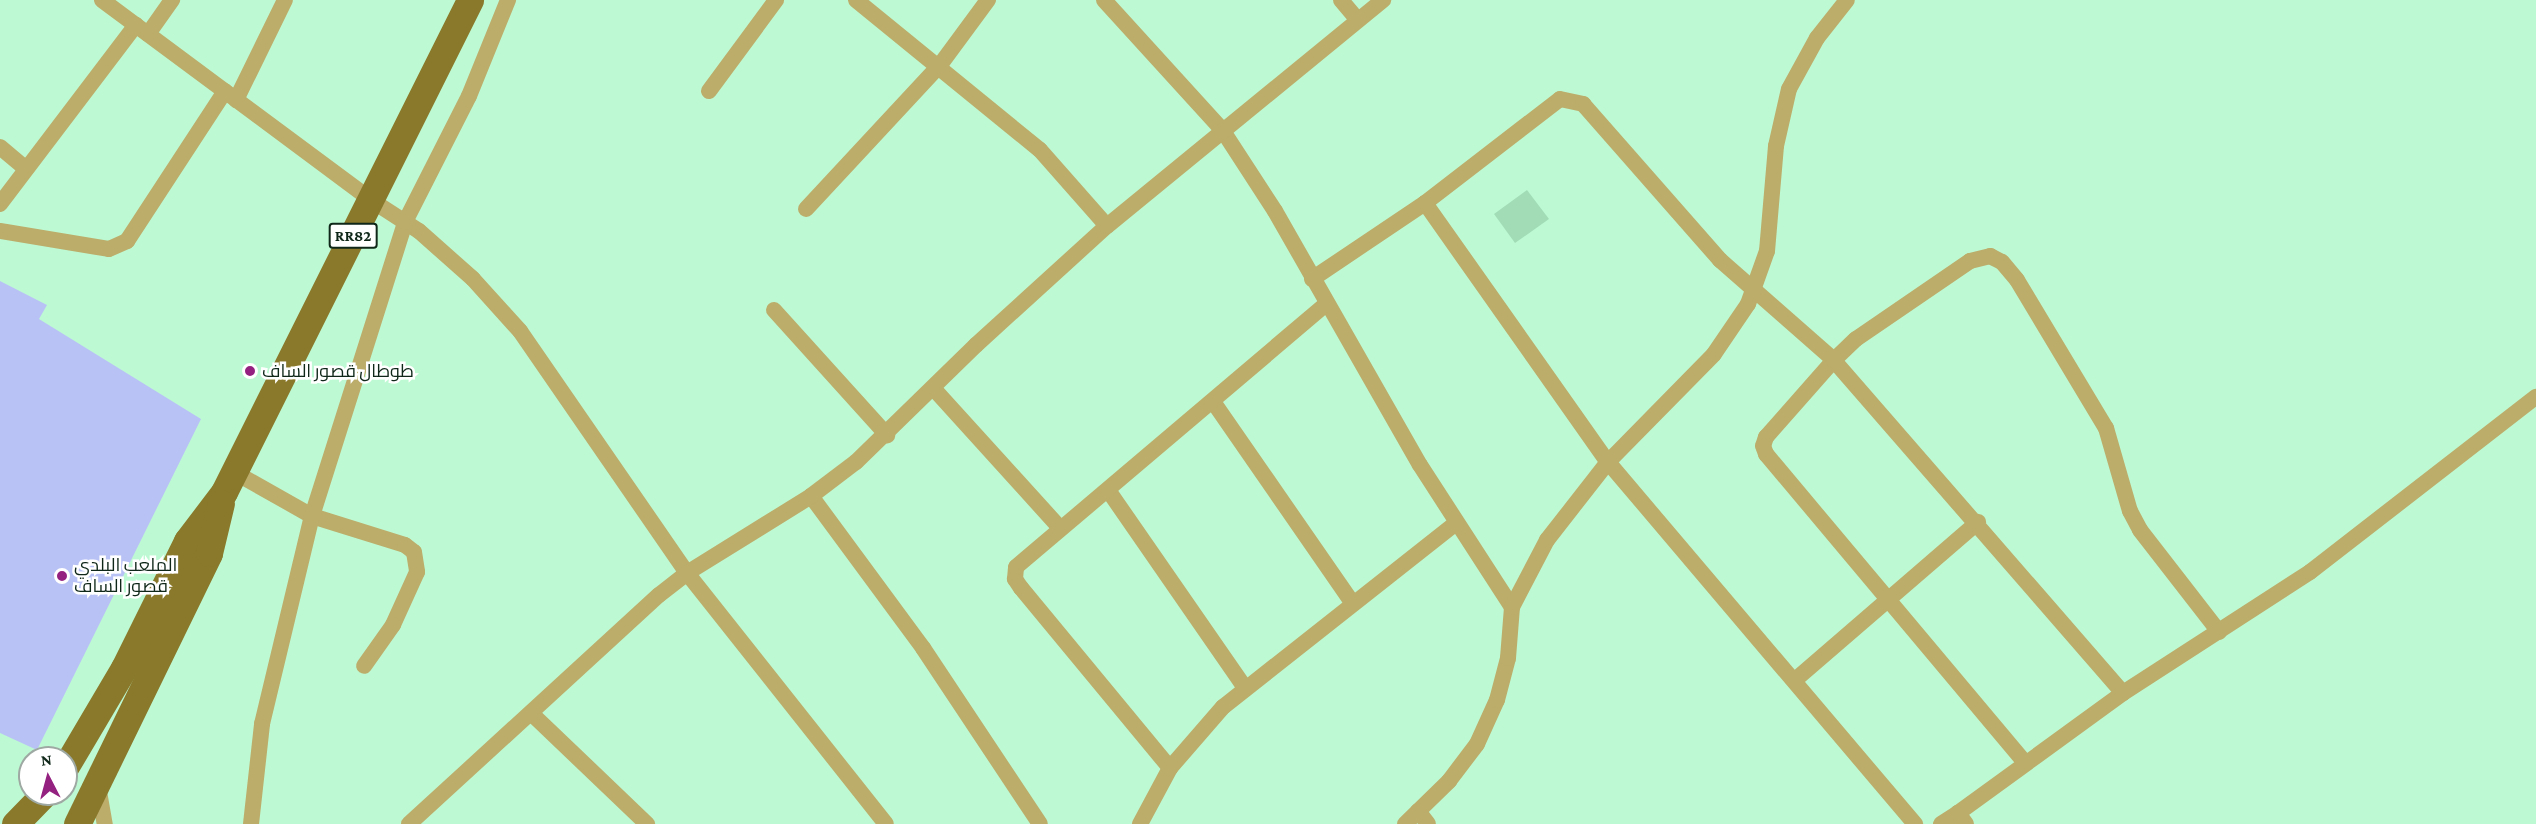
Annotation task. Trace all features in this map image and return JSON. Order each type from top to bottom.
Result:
[{"type":"main road","name":"RR82","points":[[78,746],[124,669],[187,541],[229,482],[470,0]]},
{"type":"main road","name":"RR82","points":[[78,824],[209,553],[229,482]]},
{"type":"main road","points":[[15,824],[32,806]]},
{"type":"street","points":[[102,0],[371,200],[448,254],[520,331],[687,573],[886,824]]},
{"type":"street","points":[[0,204],[26,169],[142,29],[172,0]]},
{"type":"street","points":[[0,231],[109,249],[128,242],[230,95],[285,0]]},
{"type":"street","points":[[251,824],[262,724],[312,516],[405,222],[469,96],[508,0]]},
{"type":"street","points":[[709,91],[776,0]]},
{"type":"street","points":[[856,0],[940,65],[1040,150],[1107,226]]},
{"type":"street","points":[[806,209],[940,65],[988,0]]},
{"type":"street","points":[[1104,0],[1223,131],[1275,211],[1326,304],[1456,523],[1512,607]]},
{"type":"street","points":[[1341,0],[1357,20]]},
{"type":"street","points":[[418,821],[687,573],[811,496],[887,435],[976,345],[1107,226],[1383,0]]},
{"type":"street","points":[[1405,824],[1423,818],[1481,735],[1497,700],[1508,658],[1512,607],[1547,540],[1608,462],[1714,354],[1756,290],[1770,234],[1781,114],[1803,63],[1847,0]]},
{"type":"street","points":[[1312,279],[1425,203],[1551,105],[1570,98],[1583,104],[1720,260],[1834,360],[1978,522],[2123,693]]},
{"type":"street","points":[[0,147],[26,169]]},
{"type":"street","points":[[1425,203],[1608,462],[1915,824]]},
{"type":"street","points":[[2025,763],[1763,446],[1766,436],[1834,360],[1856,339],[1970,261],[1990,256],[2002,262],[2017,280],[2106,428],[2130,511],[2140,530],[2219,632]]},
{"type":"street","points":[[1170,768],[1015,579],[1016,567],[1059,527],[1214,403],[1326,304]]},
{"type":"street","points":[[774,310],[887,435]]},
{"type":"street","points":[[934,389],[1059,527]]},
{"type":"street","points":[[1941,824],[1962,818],[2025,763],[2123,693],[2310,572],[2536,397]]},
{"type":"street","points":[[1214,403],[1353,604]]},
{"type":"street","points":[[229,482],[312,516],[405,545],[414,552],[417,572],[393,626],[364,666]]},
{"type":"street","points":[[1108,490],[1245,688]]},
{"type":"street","points":[[811,496],[923,648],[1040,824]]},
{"type":"street","points":[[1795,680],[1978,522]]},
{"type":"street","points":[[1140,824],[1170,768],[1245,688],[1456,523]]},
{"type":"street","points":[[533,714],[647,824]]},
{"type":"street","points":[[98,786],[105,824]]},
{"type":"shaded area","name":"الملعب البلدي قصور الساف","points":[[0,281],[47,305],[39,319],[201,419],[39,746],[28,746],[0,733]]},
{"type":"building","points":[[1527,190],[1549,219],[1515,243],[1494,214]]},
{"type":"place","name":"طوطال قصور الساف","points":[[250,371]]},
{"type":"place","name":"الملعب البلدي قصور الساف","points":[[62,576]]}]
